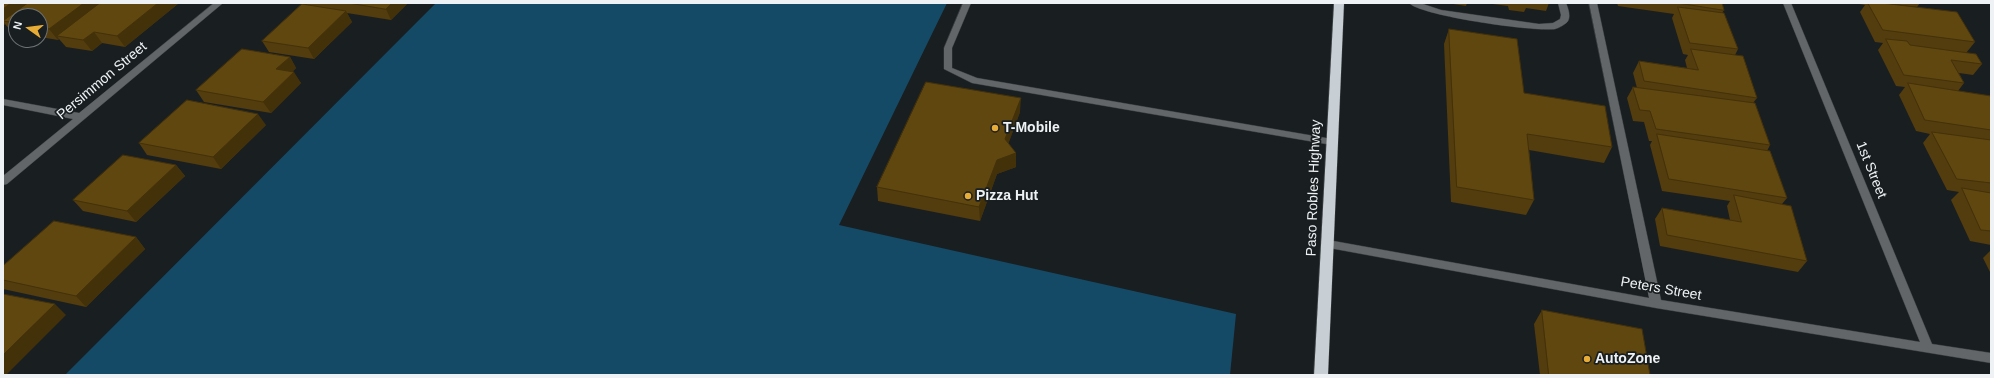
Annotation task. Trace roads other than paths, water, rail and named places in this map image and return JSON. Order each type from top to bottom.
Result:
[{"type":"highway","name":"Paso Robles Highway","points":[[1321,375],[1339,3]]},
{"type":"street","name":"Persimmon Street","points":[[3,181],[219,3]]},
{"type":"street","points":[[967,3],[948,48],[948,69],[975,81],[1332,142]]},
{"type":"street","points":[[1412,3],[1425,9],[1441,13],[1539,27],[1555,26],[1564,20],[1565,15],[1562,3]]},
{"type":"street","points":[[1593,3],[1656,304]]},
{"type":"street","name":"1st Street","points":[[1787,3],[1928,347]]},
{"type":"street","points":[[3,102],[81,117]]},
{"type":"street","name":"Peters Street","points":[[1328,244],[1656,304],[1991,358]]},
{"type":"place","name":"T-Mobile","points":[[995,128]]},
{"type":"place","name":"Pizza Hut","points":[[968,196]]},
{"type":"place","name":"AutoZone","points":[[1587,359]]}]
